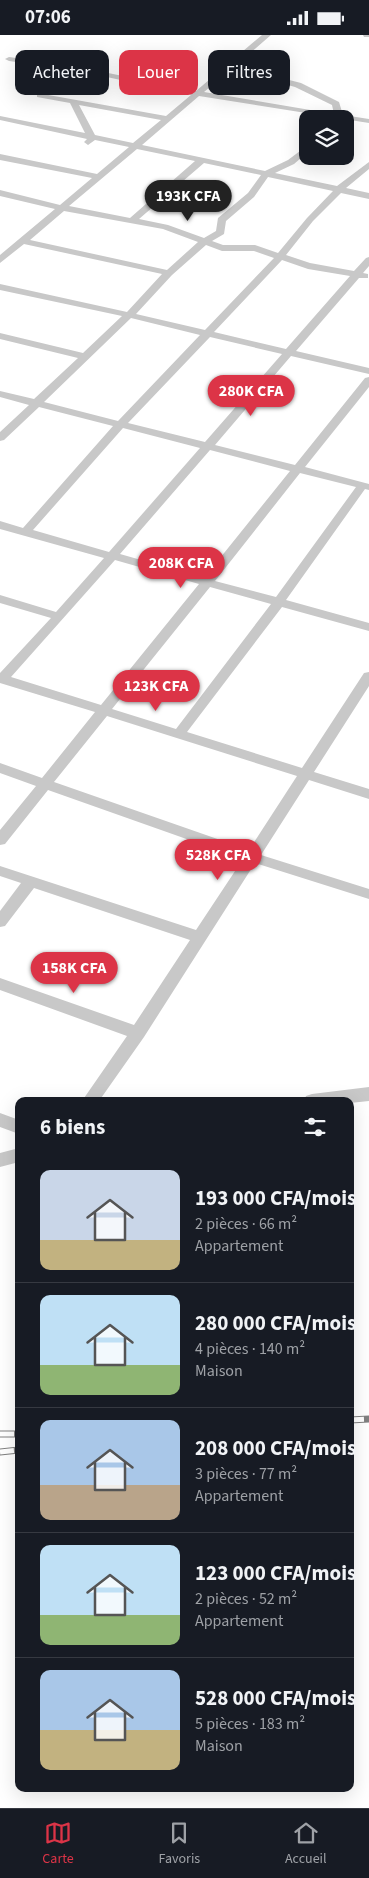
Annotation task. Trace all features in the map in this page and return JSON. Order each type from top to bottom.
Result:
[{"type":"street","points":[[250,50],[267,35]]},
{"type":"street","points":[[10,59],[74,68],[199,94],[299,111]]},
{"type":"street","points":[[290,83],[336,104],[337,110]]},
{"type":"street","points":[[0,260],[208,86]]},
{"type":"street","points":[[40,95],[168,119]]},
{"type":"street","points":[[73,101],[92,138]]},
{"type":"street","points":[[0,118],[369,196]]},
{"type":"street","points":[[354,120],[369,121]]},
{"type":"street","points":[[84,147],[92,138]]},
{"type":"street","points":[[0,438],[129,315],[168,273],[205,241],[221,233],[221,221],[251,195],[266,174],[291,162],[299,155]]},
{"type":"street","points":[[0,157],[98,177]]},
{"type":"street","points":[[133,221],[202,160]]},
{"type":"street","points":[[25,531],[122,424],[280,257],[302,227],[339,190],[369,165]]},
{"type":"street","points":[[0,193],[63,208],[165,227],[222,248],[255,248],[308,266],[363,275]]},
{"type":"street","points":[[23,241],[168,273]]},
{"type":"street","points":[[369,260],[363,275],[291,352],[59,617],[1,678],[369,794]]},
{"type":"street","points":[[0,287],[209,333],[369,371]]},
{"type":"street","points":[[0,336],[84,356]]},
{"type":"street","points":[[0,840],[46,785],[103,709],[369,380]]},
{"type":"street","points":[[0,394],[366,486],[179,734]]},
{"type":"street","points":[[0,525],[369,627]]},
{"type":"street","points":[[0,599],[59,617]]},
{"type":"street","points":[[93,1097],[138,1033],[369,676]]},
{"type":"street","points":[[0,768],[252,857],[369,894]]},
{"type":"street","points":[[0,871],[30,883],[199,937]]},
{"type":"street","points":[[0,923],[30,883]]},
{"type":"street","points":[[0,984],[138,1033]]},
{"type":"street","points":[[345,1097],[369,1094]]},
{"type":"street","points":[[0,1120],[15,1126]]},
{"type":"street","points":[[0,1160],[15,1156]]},
{"type":"railway","points":[[354,1420],[369,1419]]},
{"type":"railway","points":[[0,1434],[15,1434]]},
{"type":"railway","points":[[0,1452],[15,1450]]}]
